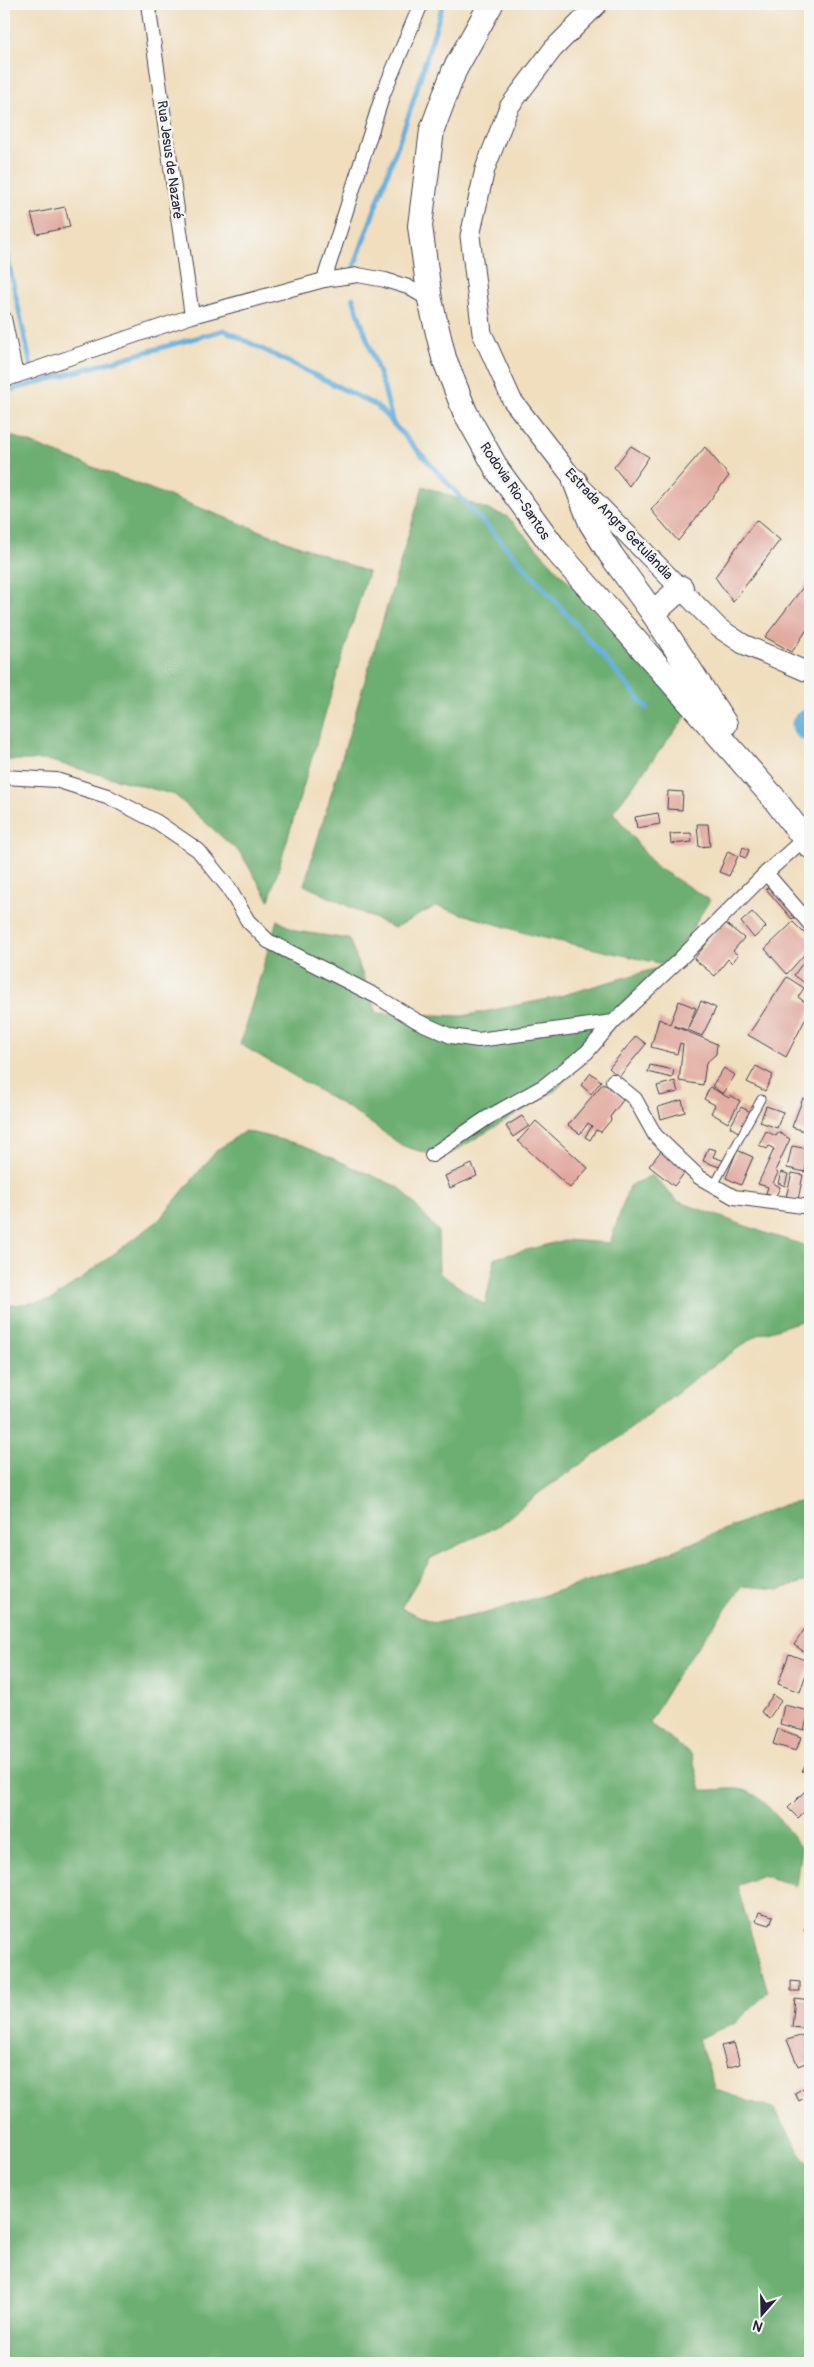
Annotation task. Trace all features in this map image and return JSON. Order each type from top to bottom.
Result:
[{"type":"highway","name":"Rodovia Rio-Santos","points":[[491,4],[454,71],[432,130],[420,226],[430,300],[444,358],[465,412],[498,471],[555,549],[773,797],[807,843]]},
{"type":"highway","points":[[575,481],[591,523],[611,555],[653,613],[773,797]]},
{"type":"highway","points":[[653,613],[681,588]]},
{"type":"street","name":"Rua Jesus de Nazaré","points":[[148,4],[192,316]]},
{"type":"street","points":[[324,280],[383,94],[420,4]]},
{"type":"street","name":"Estrada Angra Getulândia","points":[[598,4],[553,49],[509,107],[485,169],[470,236],[482,333],[512,400],[575,481],[719,628],[743,644],[810,673]]},
{"type":"street","points":[[4,318],[10,378],[192,316],[324,280],[358,275],[385,280],[408,287],[430,300]]},
{"type":"street","points":[[4,777],[56,780],[107,796],[157,822],[198,850],[228,887],[248,921],[268,941],[376,996],[417,1021],[451,1036],[478,1040],[613,1022]]},
{"type":"street","points":[[432,1155],[487,1118],[544,1086],[587,1052],[613,1022],[680,959],[766,873],[807,843]]},
{"type":"street","points":[[766,873],[810,924]]},
{"type":"street","points":[[613,1081],[635,1099],[656,1135],[698,1177],[734,1197],[810,1207]]},
{"type":"lane","points":[[714,1186],[761,1099]]},
{"type":"green space","points":[[4,433],[368,572],[269,900],[241,854],[175,795],[47,760],[4,760]]},
{"type":"green space","points":[[423,486],[508,517],[689,712],[613,812],[655,866],[710,900],[669,965],[556,1090],[443,1158],[403,1146],[355,1112],[240,1044],[277,920],[296,931],[349,939],[377,1013],[463,1016],[553,998],[668,965],[535,936],[436,906],[394,928],[304,885]]},
{"type":"green space","points":[[245,1131],[303,1145],[400,1188],[438,1231],[439,1273],[485,1305],[495,1258],[565,1240],[610,1243],[629,1186],[652,1175],[677,1201],[810,1247],[810,1318],[755,1336],[689,1383],[616,1440],[540,1492],[498,1526],[431,1558],[401,1608],[435,1623],[483,1614],[629,1569],[783,1505],[810,1500],[810,1580],[780,1589],[743,1586],[678,1673],[649,1723],[692,1755],[701,1790],[739,1789],[751,1793],[759,1798],[775,1814],[801,1847],[796,1886],[762,1875],[737,1886],[768,1992],[736,2022],[698,2039],[716,2090],[775,2110],[799,2151],[810,2165],[810,2363],[4,2363],[4,1306],[52,1300],[158,1221],[217,1150]]},
{"type":"building","points":[[65,207],[70,227],[37,234],[31,214]]},
{"type":"building","points":[[631,446],[649,457],[629,486],[614,467]]},
{"type":"building","points":[[705,447],[729,476],[678,541],[651,510]]},
{"type":"building","points":[[756,520],[780,540],[733,602],[715,577]]},
{"type":"building","points":[[810,578],[810,625],[792,652],[765,637]]},
{"type":"building","points":[[668,791],[683,792],[682,810],[667,809]]},
{"type":"building","points":[[658,813],[660,824],[637,828],[635,817]]},
{"type":"building","points":[[697,824],[708,824],[710,846],[699,847]]},
{"type":"building","points":[[691,833],[692,842],[671,844],[670,834]]},
{"type":"building","points":[[743,847],[749,850],[746,858],[740,856]]},
{"type":"building","points":[[728,851],[738,856],[729,876],[719,872]]},
{"type":"building","points":[[772,885],[797,915],[792,919],[766,889]]},
{"type":"building","points":[[752,912],[766,927],[754,938],[741,922]]},
{"type":"building","points":[[724,922],[744,938],[733,951],[738,955],[732,963],[728,959],[715,976],[694,959]]},
{"type":"building","points":[[793,922],[810,939],[810,948],[787,974],[765,949]]},
{"type":"building","points":[[810,953],[810,987],[794,975]]},
{"type":"building","points":[[787,977],[804,988],[798,997],[810,1006],[810,1010],[786,1057],[748,1035]]},
{"type":"building","points":[[679,1001],[696,1008],[687,1030],[674,1026],[717,1044],[716,1054],[706,1063],[703,1085],[679,1081],[683,1044],[680,1043],[677,1054],[651,1047],[659,1019],[670,1024]]},
{"type":"building","points":[[701,1001],[716,1008],[702,1036],[688,1030]]},
{"type":"building","points":[[636,1036],[646,1044],[619,1077],[609,1068]]},
{"type":"building","points":[[650,1065],[674,1070],[672,1078],[648,1072]]},
{"type":"building","points":[[756,1066],[773,1075],[765,1091],[747,1082]]},
{"type":"building","points":[[724,1068],[735,1075],[723,1094],[712,1086]]},
{"type":"building","points":[[591,1073],[601,1081],[591,1094],[581,1085]]},
{"type":"building","points":[[675,1081],[678,1092],[660,1096],[657,1086]]},
{"type":"building","points":[[603,1083],[624,1099],[610,1117],[611,1120],[601,1132],[596,1130],[590,1140],[585,1137],[592,1126],[588,1123],[580,1134],[568,1125]]},
{"type":"building","points":[[710,1087],[729,1098],[730,1095],[740,1101],[728,1123],[711,1113],[715,1105],[704,1099]]},
{"type":"building","points":[[803,1098],[810,1102],[810,1133],[792,1127]]},
{"type":"building","points":[[682,1100],[685,1112],[661,1119],[658,1107]]},
{"type":"building","points":[[766,1106],[783,1112],[777,1128],[760,1122]]},
{"type":"building","points":[[741,1107],[751,1112],[740,1133],[730,1127]]},
{"type":"building","points":[[522,1116],[529,1126],[513,1137],[506,1126]]},
{"type":"building","points":[[536,1121],[588,1168],[570,1188],[518,1141]]},
{"type":"building","points":[[766,1131],[776,1136],[778,1132],[790,1139],[775,1171],[778,1173],[773,1183],[780,1187],[776,1196],[766,1193],[768,1187],[758,1184],[774,1149],[769,1146],[767,1149],[759,1145]]},
{"type":"building","points":[[792,1146],[809,1149],[805,1172],[787,1168]]},
{"type":"building","points":[[708,1148],[716,1150],[713,1157],[725,1161],[722,1168],[703,1161]]},
{"type":"building","points":[[737,1150],[753,1157],[741,1185],[726,1178]]},
{"type":"building","points":[[661,1151],[686,1171],[674,1186],[649,1166]]},
{"type":"building","points":[[472,1164],[477,1176],[450,1188],[445,1176]]},
{"type":"building","points":[[781,1172],[788,1174],[785,1186],[778,1183]]},
{"type":"building","points":[[792,1173],[803,1175],[798,1200],[786,1197]]},
{"type":"building","points":[[806,1627],[810,1630],[809,1655],[794,1645]]},
{"type":"building","points":[[789,1654],[810,1662],[800,1692],[778,1684]]},
{"type":"building","points":[[773,1695],[781,1701],[769,1718],[761,1712]]},
{"type":"building","points":[[784,1705],[809,1711],[804,1730],[780,1724]]},
{"type":"building","points":[[778,1729],[801,1737],[796,1751],[773,1744]]},
{"type":"building","points":[[810,1756],[810,1774],[802,1771]]},
{"type":"building","points":[[810,1786],[810,1806],[798,1818],[788,1808]]},
{"type":"building","points":[[759,1912],[773,1916],[770,1925],[756,1921]]},
{"type":"building","points":[[810,1922],[810,1934],[804,1931]]},
{"type":"building","points":[[791,1981],[800,1982],[800,1991],[791,1991]]},
{"type":"building","points":[[795,1998],[810,2000],[810,2029],[792,2027]]},
{"type":"building","points":[[810,2033],[810,2061],[798,2066],[787,2040]]},
{"type":"building","points":[[734,2043],[740,2064],[727,2068],[721,2046]]},
{"type":"building","points":[[805,2087],[809,2095],[799,2101],[795,2093]]},
{"type":"waterway","points":[[354,267],[409,114],[443,4]]},
{"type":"waterway","points":[[4,242],[31,366]]},
{"type":"waterway","points":[[353,298],[384,388],[393,424]]},
{"type":"waterway","points":[[4,392],[224,330],[377,406],[553,598],[647,708]]}]
